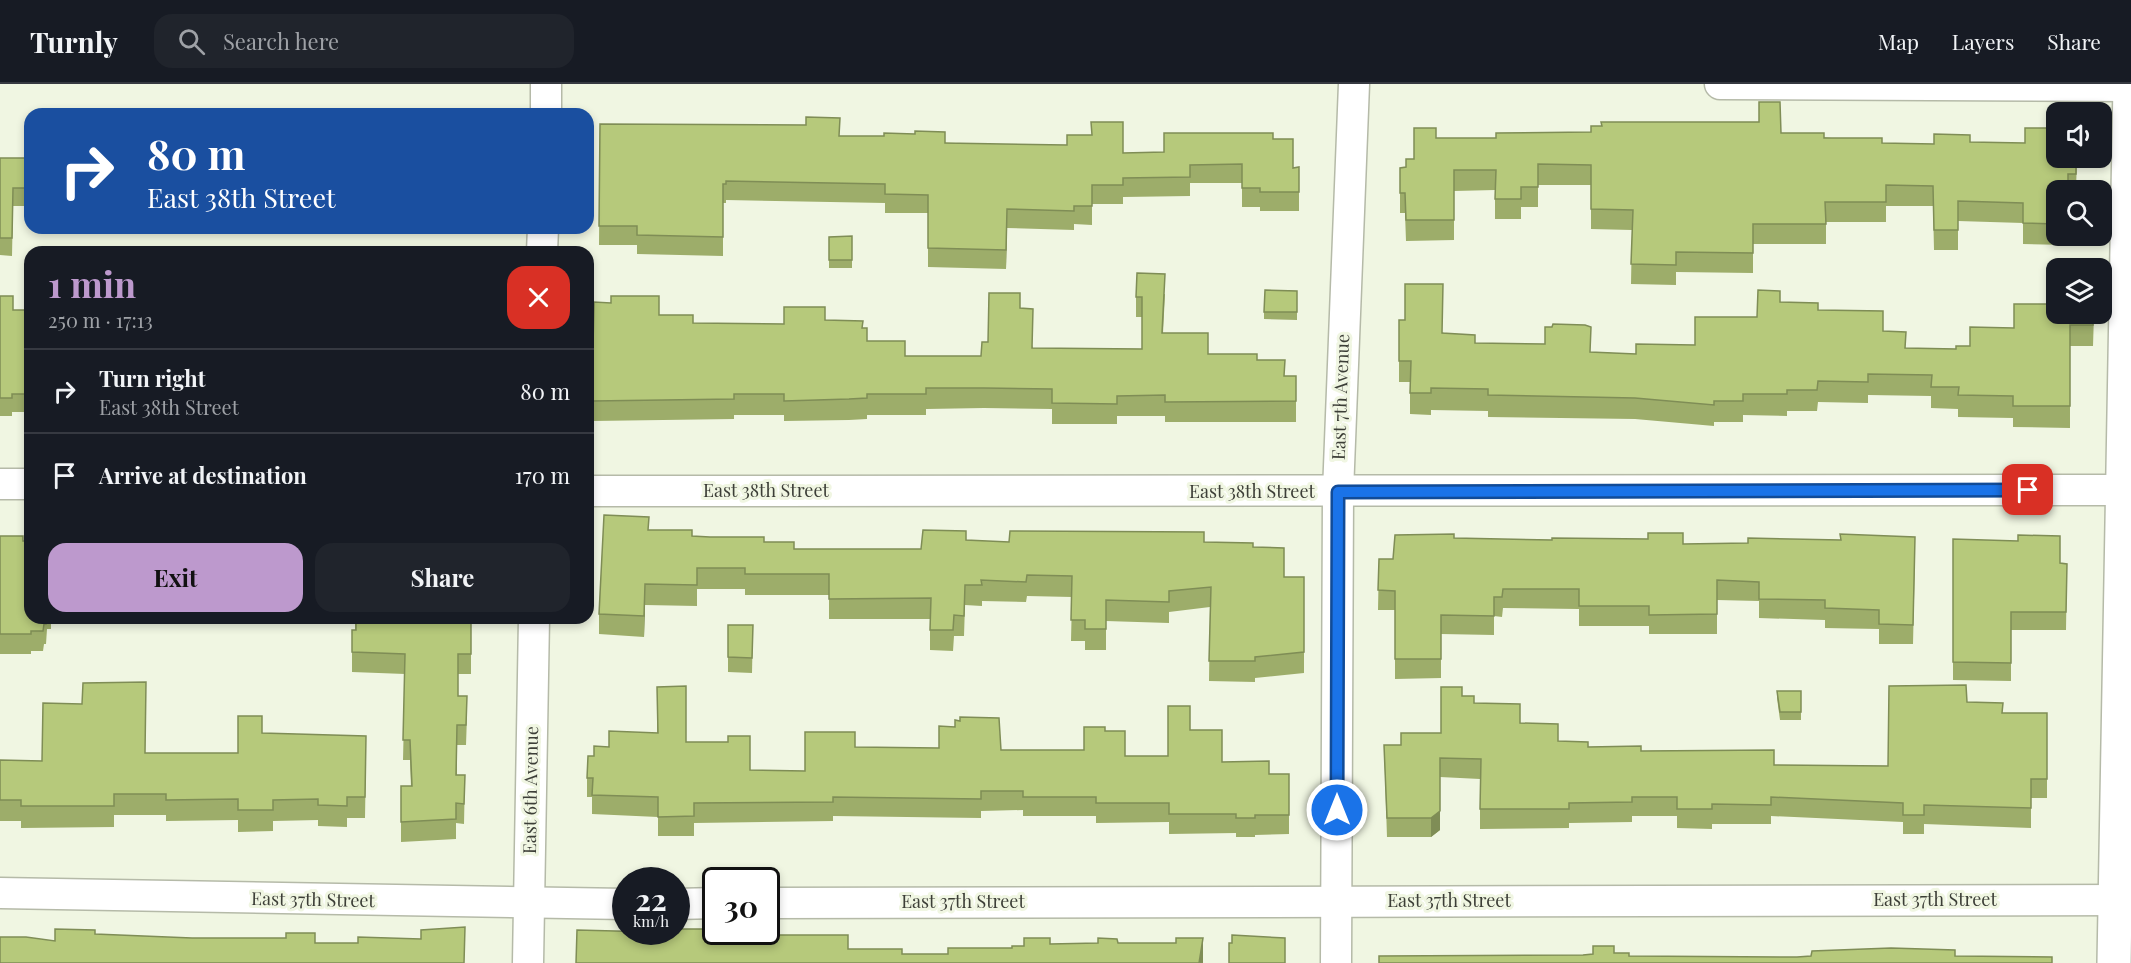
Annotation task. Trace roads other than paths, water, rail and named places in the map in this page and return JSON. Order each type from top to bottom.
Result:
[{"type":"main road","points":[[2114,963],[2123,900],[2131,85]]},
{"type":"street","points":[[546,84],[546,108]]},
{"type":"street","name":"East 7th Avenue","points":[[1336,963],[1338,492],[1354,84]]},
{"type":"street","points":[[1720,84],[2131,85]]},
{"type":"street","points":[[0,484],[24,484]]},
{"type":"street","name":"East 38th Street","points":[[594,491],[2127,490]]},
{"type":"street","name":"East 6th Avenue","points":[[528,963],[534,624]]},
{"type":"street","name":"East 37th Street","points":[[0,893],[612,904]]},
{"type":"street","name":"East 37th Street","points":[[780,903],[2123,900]]}]
